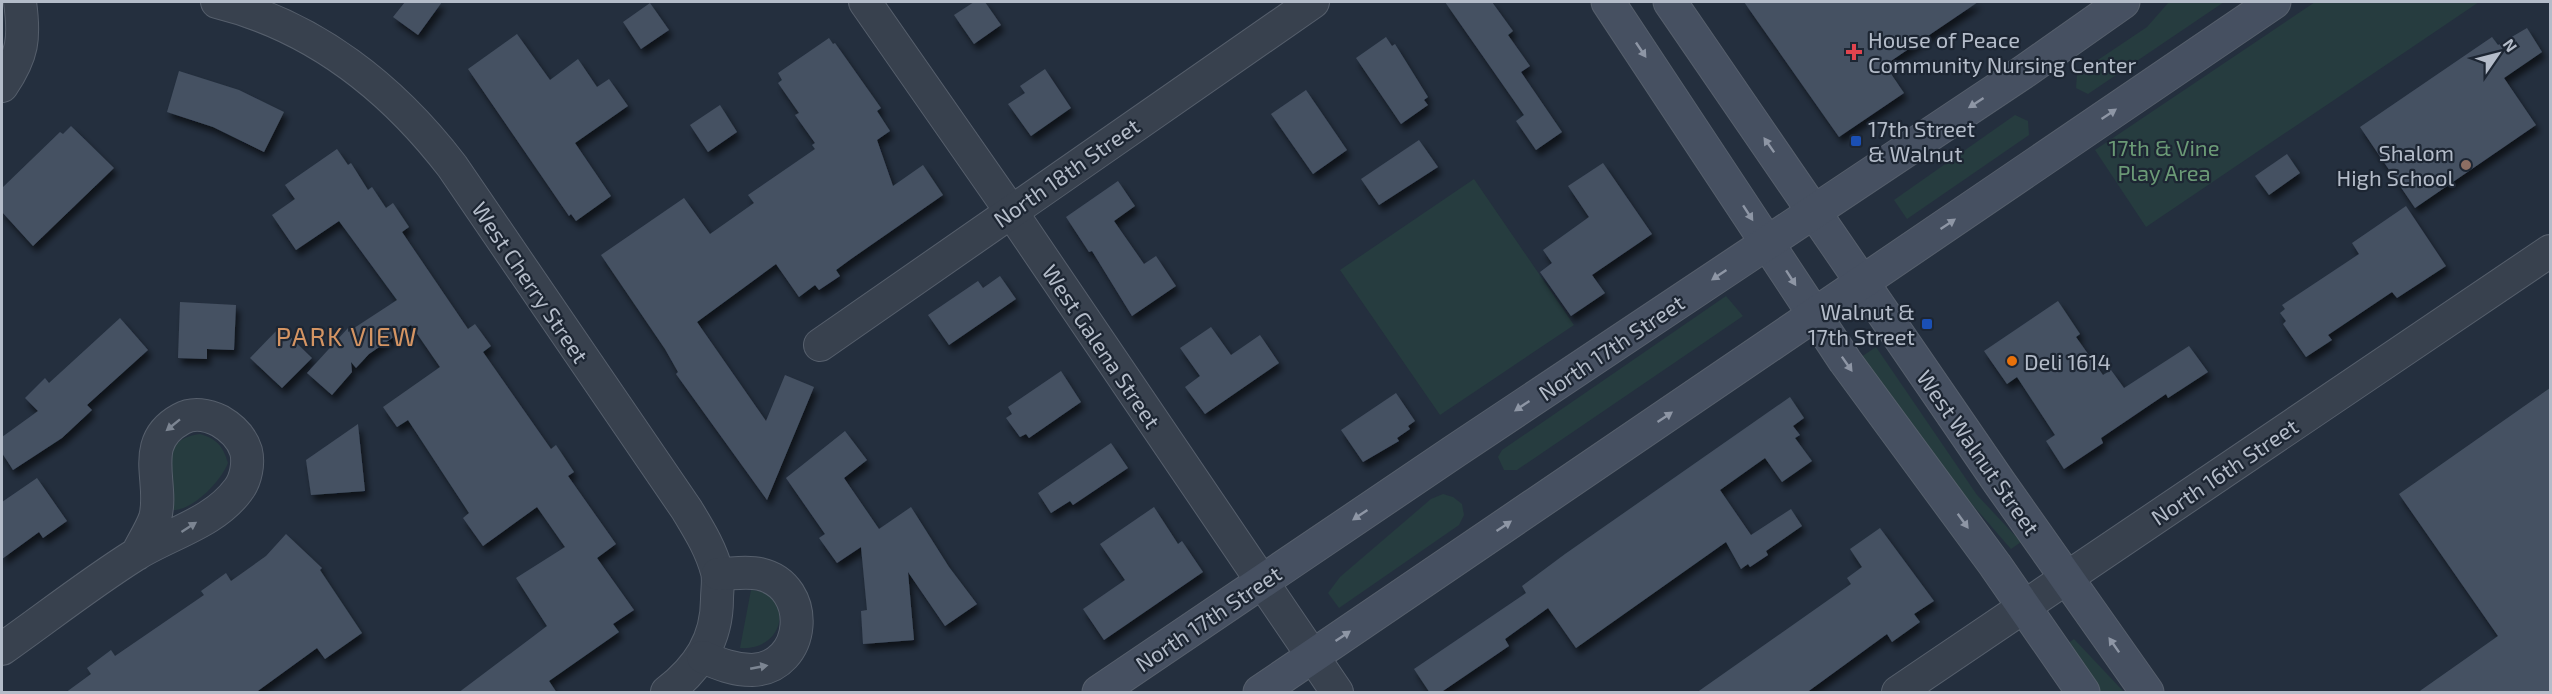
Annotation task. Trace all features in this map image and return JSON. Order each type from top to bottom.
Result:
[{"type":"main road","points":[[1608,2],[1845,361],[2024,607],[2083,693]]},
{"type":"main road","name":"West Walnut Street","points":[[1670,2],[2147,693]]},
{"type":"main road","name":"North 17th Street","points":[[1099,693],[1767,242],[2025,71],[2123,2]]},
{"type":"main road","points":[[1260,693],[2274,2]]},
{"type":"street","points":[[2,86],[23,46],[24,28],[20,2]]},
{"type":"street","name":"West Cherry Street","points":[[217,2],[250,9],[284,12],[343,59],[425,131],[452,166],[687,510],[707,544],[718,574],[717,614],[703,657]]},
{"type":"street","name":"West Galena Street","points":[[865,2],[1010,210],[1337,693]]},
{"type":"street","name":"North 18th Street","points":[[820,345],[1010,210],[1313,2]]},
{"type":"street","name":"North 16th Street","points":[[1898,693],[2550,251]]},
{"type":"street","points":[[2,649],[137,554]]},
{"type":"street","points":[[667,693],[687,676],[703,657],[727,667],[753,670],[765,667],[786,653],[797,631],[796,606],[782,585],[759,574],[718,574]]},
{"type":"green space","points":[[2169,2],[2224,2],[2088,94],[2076,88],[2077,74],[2147,27]]},
{"type":"green space","name":"17th & Vine Play Area","points":[[2315,2],[2479,2],[2146,227],[2095,150]]},
{"type":"green space","points":[[2015,115],[2028,121],[2029,135],[1907,219],[1894,200]]},
{"type":"green space","points":[[1474,179],[1574,325],[1440,415],[1340,270]]},
{"type":"green space","points":[[1726,296],[1743,316],[1517,470],[1504,470],[1498,457],[1502,450]]},
{"type":"green space","points":[[1876,347],[1977,495],[2021,542],[2011,549],[1924,449],[1861,357]]},
{"type":"green space","points":[[200,434],[219,444],[228,463],[205,494],[188,506],[171,510],[168,473],[172,452],[177,443],[186,437]]},
{"type":"green space","points":[[1443,494],[1453,497],[1462,504],[1464,515],[1459,525],[1339,608],[1328,593],[1340,577],[1431,499]]},
{"type":"green space","points":[[751,590],[764,592],[774,600],[779,619],[772,636],[764,643],[740,648]]},
{"type":"green space","points":[[2074,639],[2124,692],[2092,692],[2061,648]]},
{"type":"building","points":[[405,2],[442,2],[418,35],[393,17]]},
{"type":"building","points":[[974,2],[985,2],[1001,25],[974,44],[954,15]]},
{"type":"building","points":[[1445,2],[1492,2],[1513,31],[1508,35],[1530,66],[1521,72],[1562,132],[1536,150],[1516,121],[1524,115]]},
{"type":"building","points":[[1744,2],[1978,2],[1885,65],[1904,93],[1839,137]]},
{"type":"building","points":[[650,3],[669,30],[641,49],[623,22]]},
{"type":"building","points":[[2527,28],[2542,52],[2504,78],[2536,125],[2415,208],[2360,127],[2492,37],[2498,45]]},
{"type":"building","points":[[517,34],[550,80],[578,59],[597,87],[609,79],[628,106],[575,143],[611,196],[576,221],[571,214],[569,216],[468,69]]},
{"type":"building","points":[[1386,37],[1392,46],[1395,44],[1428,97],[1424,100],[1428,105],[1401,124],[1356,58]]},
{"type":"building","points":[[829,38],[833,44],[835,43],[881,108],[877,111],[890,131],[877,140],[893,186],[923,165],[943,195],[836,270],[840,276],[819,290],[815,285],[799,297],[776,264],[697,322],[766,421],[785,375],[814,387],[767,500],[676,374],[678,372],[665,349],[601,255],[684,198],[710,234],[754,203],[748,195],[815,149],[812,145],[815,143],[795,115],[799,113],[778,83],[782,80],[778,73]]},
{"type":"building","points":[[1045,69],[1071,108],[1031,136],[1008,104],[1025,93],[1020,86]]},
{"type":"building","points":[[179,71],[239,90],[284,112],[264,152],[213,127],[167,112]]},
{"type":"building","points":[[1306,90],[1347,150],[1313,174],[1271,114]]},
{"type":"building","points":[[720,105],[737,132],[708,152],[690,125]]},
{"type":"building","points":[[71,126],[114,168],[33,246],[2,212],[2,188],[60,132],[63,134]]},
{"type":"building","points":[[1419,140],[1438,167],[1379,205],[1361,179]]},
{"type":"building","points":[[337,149],[348,165],[351,163],[368,190],[372,187],[386,208],[393,203],[409,227],[402,232],[468,329],[475,324],[491,346],[483,352],[551,449],[556,445],[574,472],[568,476],[616,544],[597,558],[634,610],[613,624],[619,632],[549,681],[557,693],[458,693],[547,626],[516,578],[565,547],[537,507],[483,546],[463,518],[469,513],[408,420],[397,427],[383,407],[440,367],[411,325],[369,354],[356,368],[351,362],[352,372],[332,395],[307,373],[348,328],[348,332],[397,300],[339,221],[296,250],[272,215],[295,199],[285,185]]},
{"type":"building","points":[[2287,154],[2300,173],[2269,195],[2255,176]]},
{"type":"building","points":[[1603,163],[1652,234],[1592,275],[1605,293],[1571,316],[1540,272],[1552,263],[1543,250],[1589,217],[1568,186]]},
{"type":"building","points":[[1118,181],[1135,206],[1114,221],[1144,264],[1156,256],[1176,286],[1132,316],[1092,251],[1089,252],[1066,217]]},
{"type":"building","points":[[2406,206],[2446,266],[2397,298],[2392,292],[2328,335],[2332,340],[2306,357],[2283,324],[2286,321],[2280,313],[2285,309],[2282,305],[2359,254],[2352,243]]},
{"type":"building","points":[[1000,276],[1016,299],[949,345],[928,315],[978,281],[983,288]]},
{"type":"building","points":[[2058,301],[2080,334],[2076,337],[2103,375],[2111,370],[2124,388],[2189,346],[2208,372],[2168,398],[2166,394],[2101,438],[2103,443],[2064,469],[2046,441],[2055,435],[2017,377],[2007,384],[1984,351]]},
{"type":"building","points":[[180,302],[236,305],[234,350],[207,349],[207,359],[178,358]]},
{"type":"building","points":[[120,318],[148,350],[87,405],[92,410],[62,438],[13,470],[2,453],[2,437],[38,411],[25,398],[45,378],[49,383]]},
{"type":"building","points":[[280,327],[312,358],[282,388],[250,358]]},
{"type":"building","points":[[1211,327],[1231,355],[1260,335],[1279,363],[1205,414],[1185,387],[1200,376],[1180,348]]},
{"type":"building","points":[[1061,371],[1081,402],[1029,438],[1026,434],[1020,437],[1006,418],[1012,414],[1008,407]]},
{"type":"building","points":[[2550,388],[2550,693],[2417,693],[2498,636],[2399,494]]},
{"type":"building","points":[[1396,393],[1415,421],[1408,426],[1410,429],[1397,438],[1399,441],[1363,462],[1341,430]]},
{"type":"building","points":[[1790,397],[1804,418],[1793,426],[1800,435],[1795,438],[1812,461],[1782,482],[1765,458],[1720,490],[1751,535],[1791,509],[1802,526],[1766,551],[1768,555],[1750,567],[1748,564],[1741,569],[1726,542],[1576,648],[1548,608],[1505,639],[1509,646],[1440,693],[1430,693],[1414,669],[1526,593],[1522,586],[1565,554]]},
{"type":"building","points":[[358,424],[365,491],[311,495],[306,460]]},
{"type":"building","points":[[845,431],[867,460],[844,478],[879,529],[911,507],[949,567],[977,604],[945,626],[908,572],[914,640],[863,644],[861,611],[867,610],[861,547],[837,563],[819,538],[825,534],[786,478]]},
{"type":"building","points":[[1111,443],[1128,468],[1073,505],[1070,501],[1051,513],[1038,493]]},
{"type":"building","points":[[37,478],[67,521],[43,538],[39,532],[2,559],[2,502]]},
{"type":"building","points":[[1154,507],[1178,544],[1182,541],[1203,572],[1104,640],[1083,609],[1125,580],[1100,544]]},
{"type":"building","points":[[1880,528],[1934,601],[1914,614],[1920,622],[1892,642],[1887,634],[1806,693],[1696,693],[1851,584],[1847,578],[1862,567],[1850,549]]},
{"type":"building","points":[[286,534],[322,568],[320,570],[362,633],[325,659],[317,648],[255,693],[65,693],[91,674],[87,668],[111,650],[115,656],[204,595],[201,591],[226,573],[231,581],[266,556]]},
{"type":"place","name":"House of Peace Community Nursing Center","points":[[1854,52]]},
{"type":"place","name":"17th Street & Walnut","points":[[1856,141]]},
{"type":"place","name":"Shalom High School","points":[[2466,165]]},
{"type":"place","name":"Walnut & 17th Street","points":[[1927,324]]},
{"type":"place","name":"Deli 1614","points":[[2012,361]]},
{"type":"district","name":"PARK VIEW","points":[[347,335]]}]
